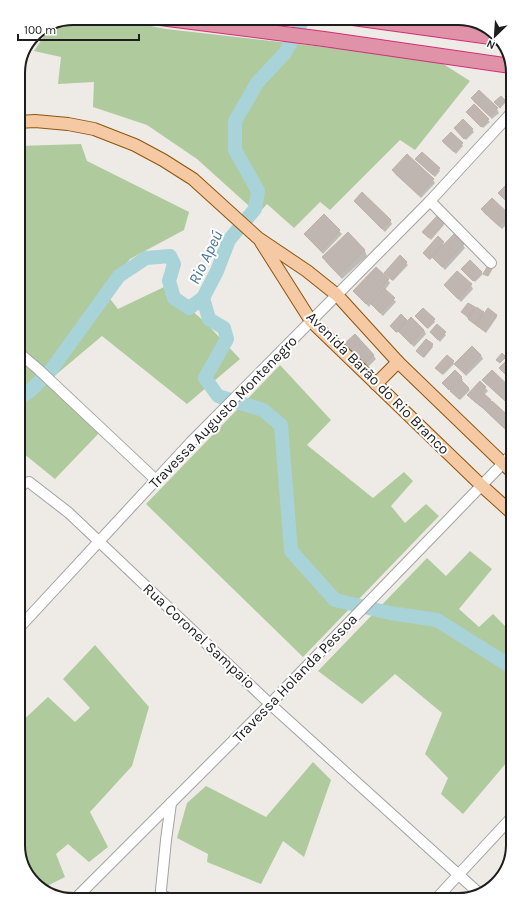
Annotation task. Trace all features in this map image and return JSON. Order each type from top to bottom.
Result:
[{"type":"highway","points":[[213,25],[324,39],[505,65]]},
{"type":"highway","points":[[404,25],[490,37]]},
{"type":"main road","name":"Avenida Barão do Rio Branco","points":[[25,122],[68,124],[94,129],[135,144],[164,160],[193,179],[238,218],[255,235],[307,270],[337,295],[398,362],[506,467]]},
{"type":"main road","name":"Avenida Barão do Rio Branco","points":[[255,235],[311,321],[506,508]]},
{"type":"main road","points":[[376,384],[398,362]]},
{"type":"street","name":"Travessa Augusto Montenegro","points":[[25,622],[240,392],[430,201],[506,119]]},
{"type":"street","points":[[430,201],[491,263]]},
{"type":"street","points":[[25,358],[156,480]]},
{"type":"street","name":"Travessa Holanda Pessoa","points":[[81,893],[270,704],[506,461]]},
{"type":"street","name":"Rua Coronel Sampaio","points":[[25,483],[29,482],[33,484],[100,542],[270,704],[474,890]]},
{"type":"street","points":[[160,893],[171,803]]},
{"type":"street","points":[[441,893],[506,823]]},
{"type":"green space","points":[[146,25],[166,29],[437,60],[470,81],[415,150],[400,140],[330,210],[320,202],[294,228],[267,204],[258,214],[197,159],[147,125],[93,107],[94,82],[58,84],[61,57],[34,51],[46,33],[64,26]]},
{"type":"green space","points":[[81,144],[87,161],[189,212],[184,230],[130,259],[103,290],[118,309],[164,287],[205,322],[240,359],[187,404],[102,336],[46,383],[99,433],[55,479],[25,455],[25,146]]},
{"type":"green space","points":[[280,365],[331,420],[307,445],[373,498],[404,472],[413,481],[391,506],[405,523],[426,504],[439,516],[303,657],[146,504]]},
{"type":"green space","points":[[470,551],[492,569],[459,609],[479,627],[493,614],[506,627],[506,763],[463,814],[441,794],[448,778],[425,754],[442,713],[395,674],[362,704],[318,671],[427,558],[446,576]]},
{"type":"green space","points":[[95,645],[149,707],[132,766],[90,812],[108,847],[89,862],[68,844],[56,854],[65,877],[48,886],[33,872],[25,851],[25,718],[48,697],[75,722],[90,708],[63,679]]},
{"type":"green space","points":[[313,762],[331,780],[304,857],[283,841],[261,884],[207,862],[208,854],[177,838],[187,803],[206,786],[266,817]]},
{"type":"building","points":[[479,90],[498,108],[490,116],[471,98]]},
{"type":"building","points":[[501,96],[506,101],[500,108],[494,102]]},
{"type":"building","points":[[474,104],[489,119],[481,127],[466,112]]},
{"type":"building","points":[[463,119],[473,129],[464,139],[454,128]]},
{"type":"building","points":[[451,132],[463,143],[454,152],[442,141]]},
{"type":"building","points":[[422,152],[440,168],[433,175],[415,159]]},
{"type":"building","points":[[407,154],[434,179],[419,195],[392,170]]},
{"type":"building","points":[[506,185],[506,201],[498,193]]},
{"type":"building","points":[[362,192],[391,220],[382,229],[354,201]]},
{"type":"building","points":[[492,198],[506,211],[506,219],[499,226],[481,209]]},
{"type":"building","points":[[324,214],[340,230],[321,251],[304,234]]},
{"type":"building","points":[[437,216],[444,223],[429,238],[422,232]]},
{"type":"building","points":[[348,232],[365,250],[339,275],[322,257]]},
{"type":"building","points":[[454,234],[464,244],[442,267],[432,257]]},
{"type":"building","points":[[438,236],[444,242],[429,259],[423,253]]},
{"type":"building","points":[[400,255],[407,262],[392,280],[384,273]]},
{"type":"building","points":[[470,260],[482,272],[473,281],[461,269]]},
{"type":"building","points":[[376,267],[389,279],[366,304],[353,291]]},
{"type":"building","points":[[487,267],[492,269],[488,276],[483,274]]},
{"type":"building","points":[[457,271],[472,284],[458,299],[444,285]]},
{"type":"building","points":[[384,288],[395,298],[380,313],[370,303]]},
{"type":"building","points":[[468,303],[475,307],[468,317],[461,312]]},
{"type":"building","points":[[476,307],[484,312],[475,324],[468,319]]},
{"type":"building","points":[[423,308],[435,319],[427,328],[415,316]]},
{"type":"building","points":[[488,308],[497,315],[485,331],[476,325]]},
{"type":"building","points":[[401,314],[407,320],[396,332],[390,326]]},
{"type":"building","points":[[411,317],[424,330],[411,344],[398,331]]},
{"type":"building","points":[[437,324],[446,332],[438,340],[430,332]]},
{"type":"building","points":[[355,334],[374,355],[364,365],[344,344]]},
{"type":"building","points":[[426,339],[433,344],[423,357],[416,351]]},
{"type":"building","points":[[472,346],[481,355],[464,373],[454,364]]},
{"type":"building","points":[[502,353],[506,357],[500,363],[496,360]]},
{"type":"building","points":[[447,355],[454,361],[442,374],[435,368]]},
{"type":"building","points":[[506,361],[505,374],[499,368]]},
{"type":"building","points":[[455,370],[462,377],[449,390],[442,383]]},
{"type":"building","points":[[492,370],[506,383],[506,402],[482,380]]},
{"type":"building","points":[[461,380],[469,388],[459,399],[450,391]]},
{"type":"building","points":[[480,381],[486,387],[482,392],[491,400],[483,408],[467,395]]},
{"type":"building","points":[[492,401],[506,414],[506,430],[484,409]]},
{"type":"waterway","name":"Rio Apeú","points":[[25,394],[51,370],[119,276],[146,258],[170,256],[174,264],[169,281],[174,298],[189,308],[203,298],[217,271],[229,240],[255,209],[258,191],[235,150],[235,121],[257,83],[285,53],[300,25]]},
{"type":"waterway","points":[[203,298],[209,319],[224,328],[227,339],[205,378],[218,396],[263,410],[281,425],[291,551],[335,600],[390,613],[437,620],[506,664]]}]
